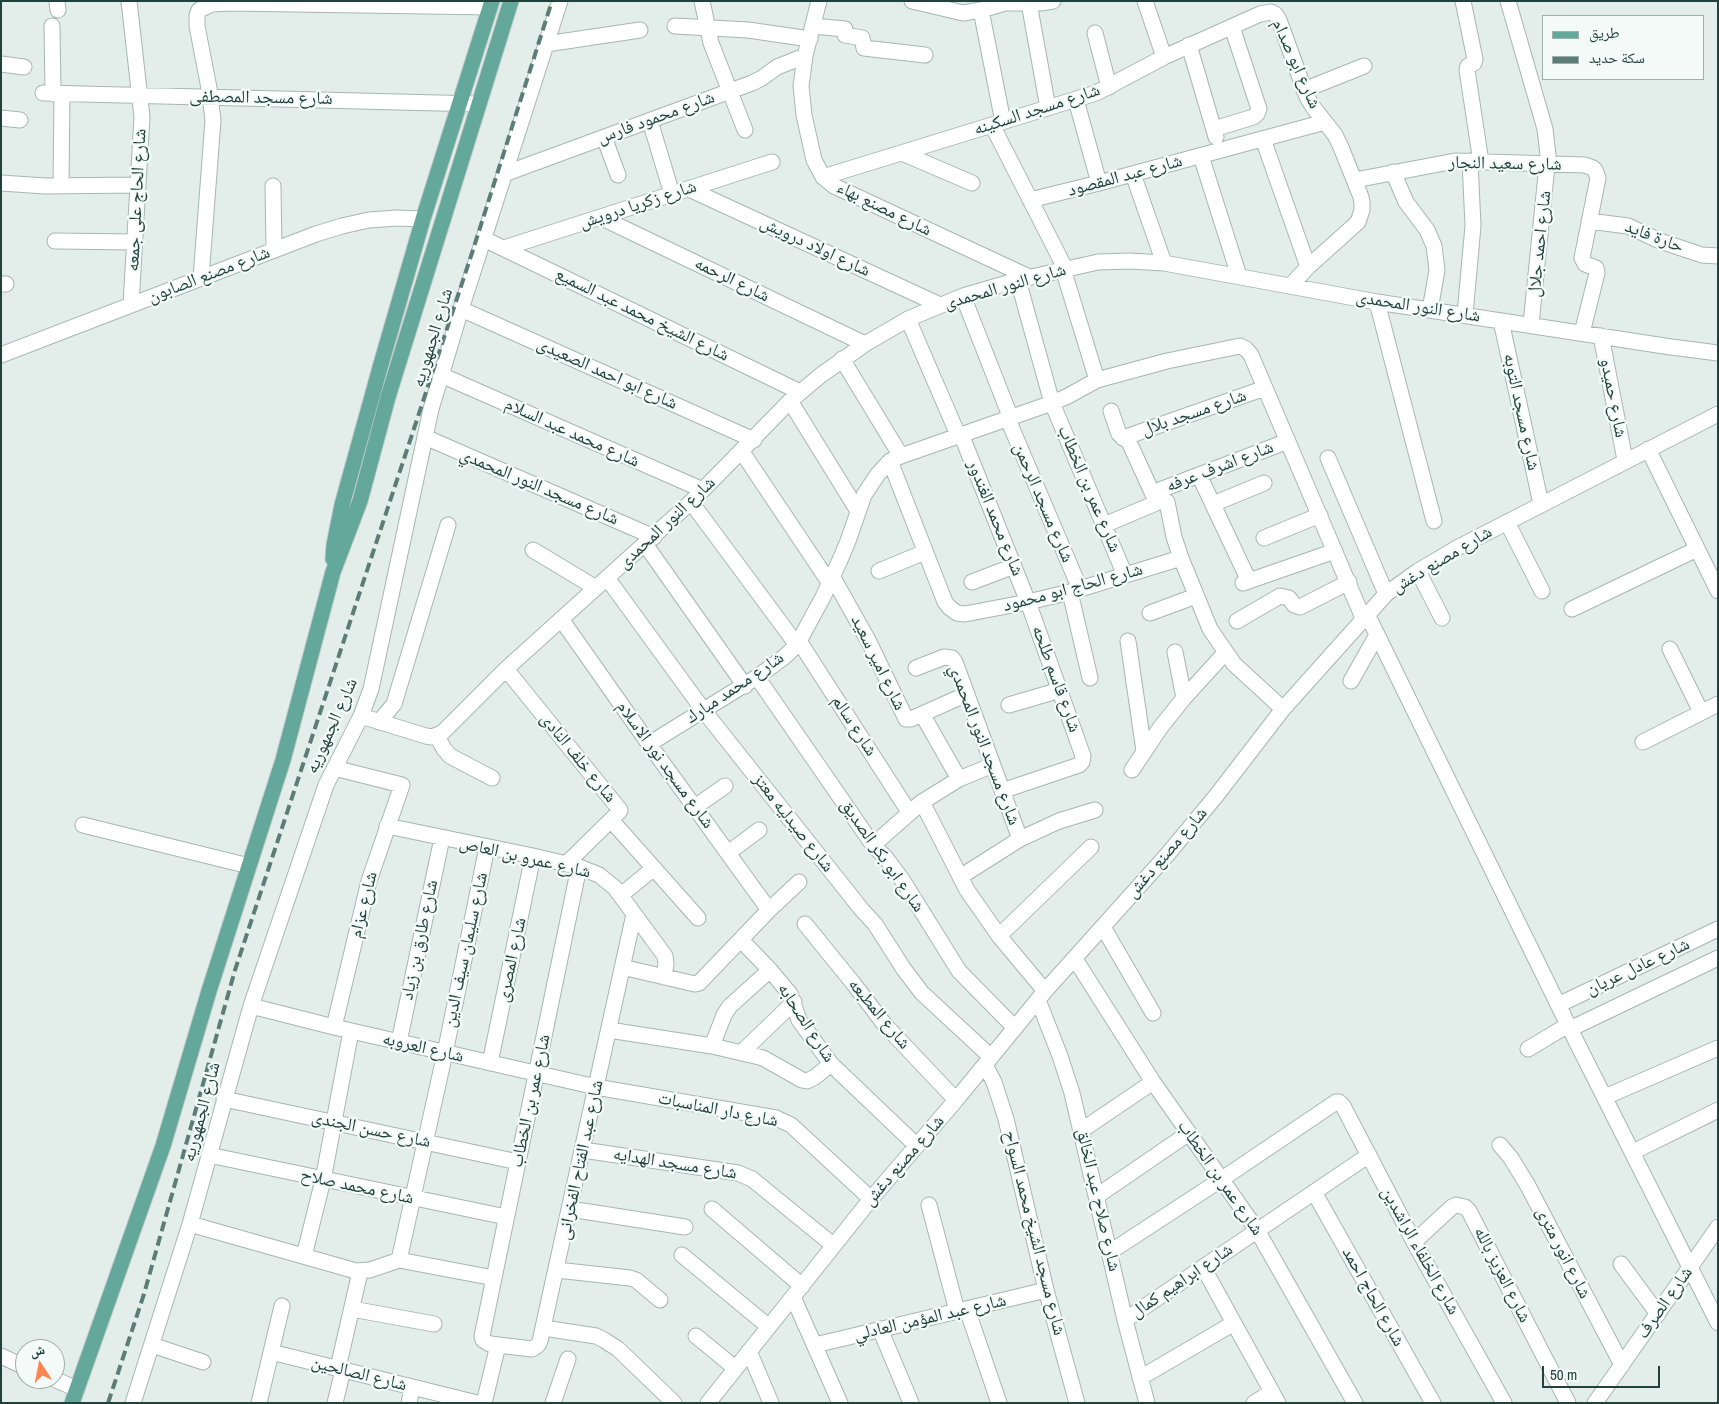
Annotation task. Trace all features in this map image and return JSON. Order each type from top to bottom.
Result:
[{"type":"main road","name":"شارع الجمهوريه","points":[[75,1396],[163,1146],[209,991],[283,760],[333,572],[360,501],[388,397],[511,1]]},
{"type":"main road","name":"شارع الجمهوريه","points":[[333,572],[334,546],[342,504],[423,219],[491,4]]},
{"type":"main road","points":[[392,326],[408,332]]},
{"type":"street","name":"شارع الحاج على جمعه","points":[[129,1],[142,122],[132,304]]},
{"type":"street","name":"شارع الجمهوريه","points":[[133,1403],[190,1224],[251,1006],[326,785],[361,716],[371,689],[431,409],[461,309],[560,1]]},
{"type":"street","points":[[702,1],[712,43],[745,130]]},
{"type":"street","name":"شارع مصنع بهاء","points":[[819,1],[805,56],[801,86],[804,115],[814,160],[823,177],[834,186],[1023,278]]},
{"type":"street","points":[[912,1],[963,13],[1006,3],[1053,1]]},
{"type":"street","points":[[1145,1],[1164,57]]},
{"type":"street","points":[[1463,1],[1475,59],[1474,63],[1468,66],[1467,70],[1476,161],[1473,226],[1465,314]]},
{"type":"street","name":"شارع احمد جلال","points":[[1508,1],[1545,129],[1548,154],[1531,324]]},
{"type":"street","points":[[1029,3],[1048,108]]},
{"type":"street","points":[[201,278],[213,120],[211,97],[196,26],[196,15],[199,10],[212,4],[491,4]]},
{"type":"street","points":[[981,10],[997,123],[1030,200],[1064,269],[1097,380]]},
{"type":"street","name":"شارع مسجد السكينه","points":[[823,177],[1076,100],[1109,87],[1189,45],[1260,14],[1271,12]]},
{"type":"street","name":"شارع ابو صدام","points":[[1271,12],[1280,20],[1304,90],[1313,107],[1335,135],[1362,197],[1362,210],[1358,222],[1308,267],[1291,286]]},
{"type":"street","points":[[52,26],[53,94],[61,186]]},
{"type":"street","points":[[675,26],[811,32],[845,29],[846,35],[862,38],[864,48],[925,55]]},
{"type":"street","points":[[1214,129],[1253,117],[1259,109],[1232,27]]},
{"type":"street","points":[[546,44],[640,30]]},
{"type":"street","points":[[1095,33],[1109,87]]},
{"type":"street","points":[[1189,45],[1220,151]]},
{"type":"street","name":"شارع محمود فارس","points":[[504,174],[758,81],[777,67],[805,56]]},
{"type":"street","points":[[1,64],[24,67]]},
{"type":"street","points":[[1304,90],[1364,66]]},
{"type":"street","name":"شارع مسجد المصطفى","points":[[53,94],[478,104]]},
{"type":"street","points":[[1076,100],[1099,183]]},
{"type":"street","points":[[1,118],[20,120]]},
{"type":"street","points":[[650,121],[672,194]]},
{"type":"street","name":"شارع عبد المقصود","points":[[1030,200],[1325,122]]},
{"type":"street","points":[[604,137],[618,175]]},
{"type":"street","points":[[1263,139],[1308,267]]},
{"type":"street","points":[[902,152],[972,182]]},
{"type":"street","points":[[1201,156],[1239,276]]},
{"type":"street","name":"شارع سعيد النجار","points":[[1355,180],[1440,163],[1476,161],[1585,165],[1595,170],[1597,183],[1589,220]]},
{"type":"street","name":"شارع زكريا درويش","points":[[504,248],[772,162]]},
{"type":"street","points":[[1393,172],[1406,202],[1423,224],[1434,246],[1437,270],[1430,310]]},
{"type":"street","points":[[1133,174],[1164,263]]},
{"type":"street","points":[[1,183],[61,186],[138,185]]},
{"type":"street","points":[[273,186],[274,250]]},
{"type":"street","name":"شارع اولاد درويش","points":[[689,189],[940,305]]},
{"type":"street","name":"شارع الرحمه","points":[[600,217],[865,344]]},
{"type":"street","name":"شارع مصنع الصابون","points":[[1,355],[274,250],[342,226],[369,220],[423,219]]},
{"type":"street","points":[[1582,333],[1597,273],[1596,268],[1585,264],[1582,260],[1589,220]]},
{"type":"street","name":"حارة فايد","points":[[1589,220],[1628,226],[1660,241],[1702,255],[1718,256]]},
{"type":"street","name":"شارع الشيخ محمد عبد السميع","points":[[484,239],[795,397]]},
{"type":"street","points":[[55,241],[135,242]]},
{"type":"street","name":"شارع النور المحمدى","points":[[437,736],[506,669],[691,502],[795,397],[842,359],[908,319],[963,296],[1023,278],[1098,262],[1164,263],[1376,302],[1531,324],[1671,347],[1718,352]]},
{"type":"street","name":"شارع عمر بن الخطاب","points":[[1023,278],[1052,403],[1126,576]]},
{"type":"street","name":"شارع مسجد الرحمن","points":[[963,296],[1075,590],[1090,678]]},
{"type":"street","points":[[1376,302],[1434,521]]},
{"type":"street","name":"شارع ابو احمد الصعيدى","points":[[461,309],[754,440]]},
{"type":"street","name":"شارع محمد الغندور","points":[[908,319],[960,435],[1028,602]]},
{"type":"street","name":"شارع مسجد التوبه","points":[[1501,321],[1541,504]]},
{"type":"street","name":"شارع حميدو","points":[[1602,336],[1625,460]]},
{"type":"street","points":[[895,458],[1052,403],[1097,380],[1167,361],[1240,346],[1252,355],[1348,582],[1377,635],[1558,1005],[1718,1323]]},
{"type":"street","points":[[842,359],[895,458],[925,552],[880,571]]},
{"type":"street","name":"شارع محمد عبد السلام","points":[[441,375],[703,490]]},
{"type":"street","name":"شارع مسجد بلال","points":[[1123,438],[1265,388]]},
{"type":"street","points":[[795,397],[858,511]]},
{"type":"street","name":"شارع اشرف عرفه","points":[[1111,411],[1119,434],[1129,442],[1154,498],[1199,475],[1288,441]]},
{"type":"street","name":"شارع مصنع دغش","points":[[708,1403],[833,1245],[1042,996],[1216,796],[1283,709],[1386,594],[1418,570],[1456,548],[1718,414]]},
{"type":"street","name":"شارع مسجد النور المحمدي","points":[[425,437],[650,540]]},
{"type":"street","points":[[1648,449],[1718,591]]},
{"type":"street","points":[[742,452],[831,579]]},
{"type":"street","name":"شارع محمد مبارك","points":[[649,744],[751,682],[783,658],[798,643],[831,579],[871,483],[895,458]]},
{"type":"street","points":[[1328,458],[1386,594]]},
{"type":"street","points":[[1199,475],[1246,582],[1335,551]]},
{"type":"street","points":[[1213,504],[1264,483]]},
{"type":"street","points":[[1104,524],[1154,498],[1167,502],[1174,537],[1181,558],[1210,630],[1234,664],[1283,709]]},
{"type":"street","name":"شارع سالم","points":[[691,502],[798,643],[909,812]]},
{"type":"street","points":[[1264,538],[1320,515]]},
{"type":"street","points":[[1507,522],[1542,591]]},
{"type":"street","points":[[379,722],[394,704],[448,525]]},
{"type":"street","name":"شارع ابو بكر الصديق","points":[[650,540],[751,682],[873,845],[886,858],[903,881],[959,971],[1015,1028]]},
{"type":"street","points":[[1572,609],[1697,549]]},
{"type":"street","points":[[533,550],[602,583]]},
{"type":"street","name":"شارع الحاج ابو محمود","points":[[925,552],[945,602],[957,613],[965,614],[1028,602],[1075,590],[1181,558]]},
{"type":"street","points":[[972,582],[1014,566]]},
{"type":"street","points":[[1418,570],[1442,618]]},
{"type":"street","name":"شارع امير سعيد","points":[[831,579],[869,642],[904,716],[908,720],[967,694]]},
{"type":"street","points":[[1237,621],[1280,596],[1289,598],[1294,606],[1300,607],[1348,582]]},
{"type":"street","name":"شارع صيدليه معتز","points":[[602,583],[875,924],[903,968],[922,993],[988,1061]]},
{"type":"street","points":[[1150,613],[1196,596]]},
{"type":"street","name":"شارع قاسم طلحه","points":[[1002,791],[1079,765],[1082,762],[1083,756],[1028,602]]},
{"type":"street","name":"شارع مسجد نور الاسلام","points":[[561,619],[770,910]]},
{"type":"street","points":[[1351,681],[1377,635]]},
{"type":"street","points":[[1128,641],[1144,751]]},
{"type":"street","points":[[1670,649],[1701,712]]},
{"type":"street","points":[[1175,652],[1184,698]]},
{"type":"street","points":[[1132,770],[1184,698],[1225,653]]},
{"type":"street","name":"شارع مسجد النور المحمدي","points":[[916,668],[944,657],[952,658],[955,662],[1020,840]]},
{"type":"street","name":"شارع خلف النادى","points":[[506,669],[619,808],[620,812],[573,865]]},
{"type":"street","points":[[1009,705],[1060,690]]},
{"type":"street","points":[[1643,742],[1718,704]]},
{"type":"street","points":[[922,714],[959,779]]},
{"type":"street","points":[[361,716],[426,736],[437,736],[448,754],[492,778]]},
{"type":"street","points":[[873,845],[922,802],[959,779],[993,765]]},
{"type":"street","name":"شارع عزام","points":[[334,768],[402,785],[369,881],[334,1027]]},
{"type":"street","points":[[695,807],[725,786]]},
{"type":"street","name":"شارع صلاح عبد الخالق","points":[[922,802],[960,878],[1042,996],[1082,1130],[1125,1320],[1147,1403]]},
{"type":"street","points":[[960,878],[1020,840],[1058,821],[1095,810]]},
{"type":"street","points":[[612,820],[698,918]]},
{"type":"street","points":[[83,825],[249,866]]},
{"type":"street","name":"شارع عمرو بن العاص","points":[[387,826],[573,865],[599,875],[615,888],[665,956],[664,976]]},
{"type":"street","points":[[728,853],[759,830]]},
{"type":"street","name":"شارع طارق بن زياد","points":[[399,1042],[442,838]]},
{"type":"street","points":[[999,936],[1092,846]]},
{"type":"street","name":"شارع سليمان سيف الدين","points":[[445,1053],[487,847]]},
{"type":"street","name":"شارع المصرى","points":[[490,1063],[533,856]]},
{"type":"street","name":"شارع عمر بن الخطاب","points":[[482,1336],[536,1074],[573,865]]},
{"type":"street","points":[[621,896],[654,868]]},
{"type":"street","points":[[622,967],[695,984],[700,983],[770,910],[800,882]]},
{"type":"street","name":"شارع عبد الفتاح الفخرانى","points":[[482,1336],[486,1342],[498,1345],[535,1348],[538,1346],[557,1270],[634,914]]},
{"type":"street","name":"شارع المطبعه","points":[[805,924],[885,1025],[956,1100]]},
{"type":"street","points":[[1103,927],[1153,1013]]},
{"type":"street","name":"شارع عادل عريان","points":[[1558,1005],[1718,929]]},
{"type":"street","name":"شارع الصحابه","points":[[741,940],[790,994],[799,1020],[831,1064],[917,1146]]},
{"type":"street","points":[[1528,1049],[1569,1027],[1718,958]]},
{"type":"street","name":"شارع عمر بن الخطاب","points":[[1075,959],[1153,1082],[1257,1230],[1355,1403]]},
{"type":"street","points":[[712,1046],[730,1006],[770,970]]},
{"type":"street","points":[[741,1053],[794,1002]]},
{"type":"street","name":"شارع العروبه","points":[[251,1006],[596,1087]]},
{"type":"street","points":[[609,1030],[712,1046],[763,1058],[807,1081],[831,1064]]},
{"type":"street","points":[[304,1256],[323,1180],[351,1031]]},
{"type":"street","points":[[1605,1097],[1718,1048]]},
{"type":"street","points":[[399,1260],[445,1053]]},
{"type":"street","name":"شارع مسجد الشيخ محمد السواح","points":[[988,1061],[1004,1112],[1046,1290],[1077,1403]]},
{"type":"street","points":[[1082,1130],[1153,1082]]},
{"type":"street","name":"شارع دار المناسبات","points":[[596,1087],[776,1118],[784,1121],[797,1130],[871,1200]]},
{"type":"street","name":"شارع حسن الجندى","points":[[224,1099],[518,1162]]},
{"type":"street","name":"شارع الخلفاء الراشدين","points":[[1222,1179],[1336,1102],[1341,1103],[1414,1242],[1504,1403]]},
{"type":"street","points":[[1633,1152],[1718,1110]]},
{"type":"street","points":[[1097,1196],[1190,1133]]},
{"type":"street","name":"شارع انور مترى","points":[[1500,1145],[1511,1158],[1528,1186],[1622,1365]]},
{"type":"street","name":"شارع مسجد الهدايه","points":[[583,1150],[738,1172],[752,1179],[833,1245]]},
{"type":"street","name":"شارع محمد صلاح","points":[[209,1155],[506,1218]]},
{"type":"street","name":"شارع ابراهيم كمال","points":[[1125,1320],[1369,1155]]},
{"type":"street","points":[[1110,1252],[1222,1179]]},
{"type":"street","name":"شارع الحاج احمد","points":[[1314,1192],[1432,1403]]},
{"type":"street","points":[[930,1205],[962,1310],[999,1403]]},
{"type":"street","name":"شارع العزيز بالله","points":[[1414,1242],[1452,1207],[1456,1205],[1465,1206],[1568,1403]]},
{"type":"street","points":[[570,1209],[686,1227]]},
{"type":"street","points":[[712,1209],[798,1291],[815,1345],[840,1403]]},
{"type":"street","points":[[190,1224],[360,1272],[399,1260],[494,1278]]},
{"type":"street","name":"شارع الصرف","points":[[1595,1403],[1718,1228]]},
{"type":"street","points":[[682,1255],[769,1326]]},
{"type":"street","points":[[1621,1264],[1658,1314]]},
{"type":"street","points":[[1203,1267],[1275,1397],[1254,1403]]},
{"type":"street","points":[[557,1270],[630,1278],[636,1280],[660,1300]]},
{"type":"street","points":[[335,1403],[360,1272]]},
{"type":"street","name":"شارع عبد المؤمن العادلي","points":[[815,1345],[1046,1290]]},
{"type":"street","points":[[259,1403],[282,1306]]},
{"type":"street","points":[[352,1309],[434,1324]]},
{"type":"street","points":[[1140,1378],[1234,1323]]},
{"type":"street","points":[[544,1328],[596,1336],[604,1340],[618,1349],[674,1403]]},
{"type":"street","points":[[880,1329],[911,1403]]},
{"type":"street","points":[[696,1336],[735,1368]]},
{"type":"street","points":[[152,1345],[203,1362]]},
{"type":"street","points":[[484,1403],[498,1345]]},
{"type":"street","points":[[749,1351],[770,1403]]},
{"type":"street","name":"شارع الصالحين","points":[[271,1352],[476,1403]]},
{"type":"street","points":[[1,1356],[15,1362]]},
{"type":"street","points":[[553,1403],[568,1359]]},
{"type":"street","points":[[409,1403],[412,1387]]},
{"type":"street","points":[[65,1388],[75,1396]]},
{"type":"railway","points":[[108,1403],[144,1294],[235,970],[472,253],[552,1]]}]
